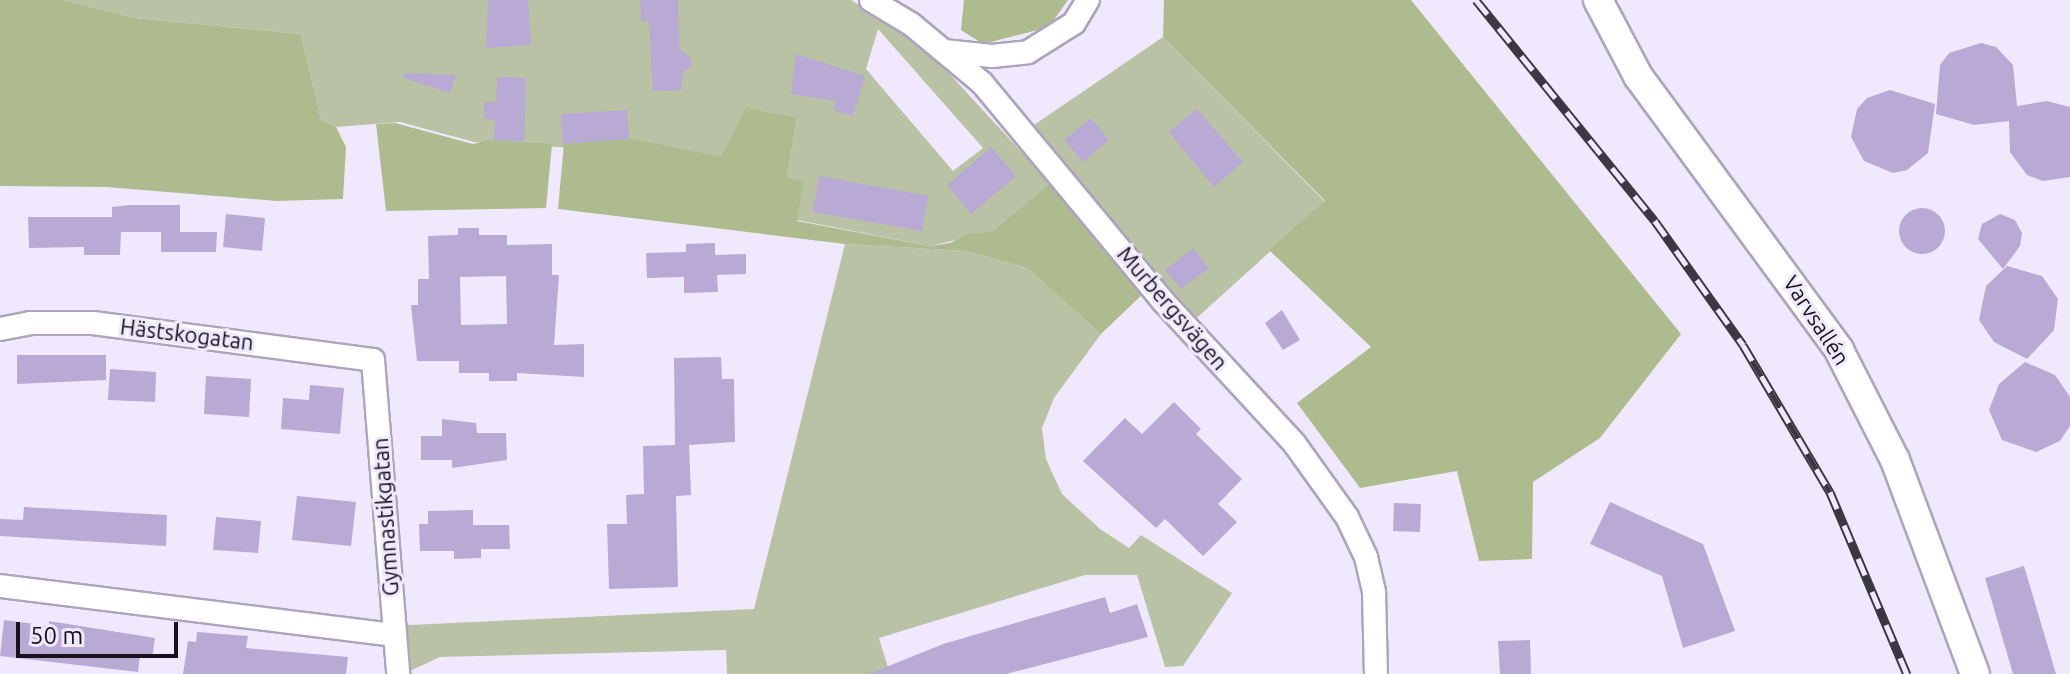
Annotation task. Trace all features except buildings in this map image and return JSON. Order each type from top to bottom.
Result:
[{"type":"street","name":"Murbergsvägen","points":[[871,0],[944,51],[982,83],[1163,301],[1294,443],[1347,517],[1366,557],[1374,593],[1376,674]]},
{"type":"street","points":[[944,51],[1028,52],[1074,23],[1088,0]]},
{"type":"street","name":"Varvsallén","points":[[1598,0],[1638,76],[1839,350],[1895,460],[1975,674]]},
{"type":"street","name":"Hästskogatan","points":[[0,329],[30,323],[93,323],[373,360]]},
{"type":"street","name":"Gymnastikgatan","points":[[373,360],[398,674]]},
{"type":"street","points":[[0,586],[394,635]]},
{"type":"green space","points":[[0,0],[63,0],[135,18],[301,34],[321,120],[336,127],[346,147],[343,199],[277,201],[106,187],[0,186]]},
{"type":"green space","points":[[63,0],[851,0],[922,44],[1050,183],[991,232],[930,246],[797,220],[787,177],[797,119],[721,157],[474,142],[400,122],[336,127],[321,120],[301,34],[135,18]],"holes":[[[878,29],[983,148],[953,171],[866,69]]]},
{"type":"green space","points":[[964,0],[1068,0],[1049,27],[983,44],[961,30]]},
{"type":"green space","points":[[1164,0],[1411,0],[1681,334],[1600,438],[1533,482],[1532,559],[1479,561],[1457,471],[1360,488],[1297,403],[1371,347],[1269,250],[1325,201],[1163,37]]},
{"type":"green space","points":[[1163,37],[1325,202],[1189,325],[1034,125]]},
{"type":"green space","points":[[746,108],[797,118],[787,177],[803,182],[797,221],[930,246],[950,243],[969,234],[991,232],[1050,183],[1146,291],[1101,334],[1027,268],[966,251],[845,244],[558,209],[564,143],[628,138],[721,157]]},
{"type":"green space","points":[[395,123],[473,144],[487,140],[552,144],[546,208],[386,211],[376,124]]},
{"type":"green space","points":[[845,244],[966,251],[1027,268],[1101,334],[1054,398],[1042,428],[1046,459],[1062,494],[1100,529],[1129,548],[1141,535],[1232,593],[1183,666],[1165,667],[1137,575],[1085,575],[879,638],[890,674],[727,674],[726,650],[440,657],[403,674],[397,638],[380,613],[410,625],[754,609]]},
{"type":"railway","points":[[1476,0],[1655,221],[1743,345],[1830,492],[1907,674]]}]
